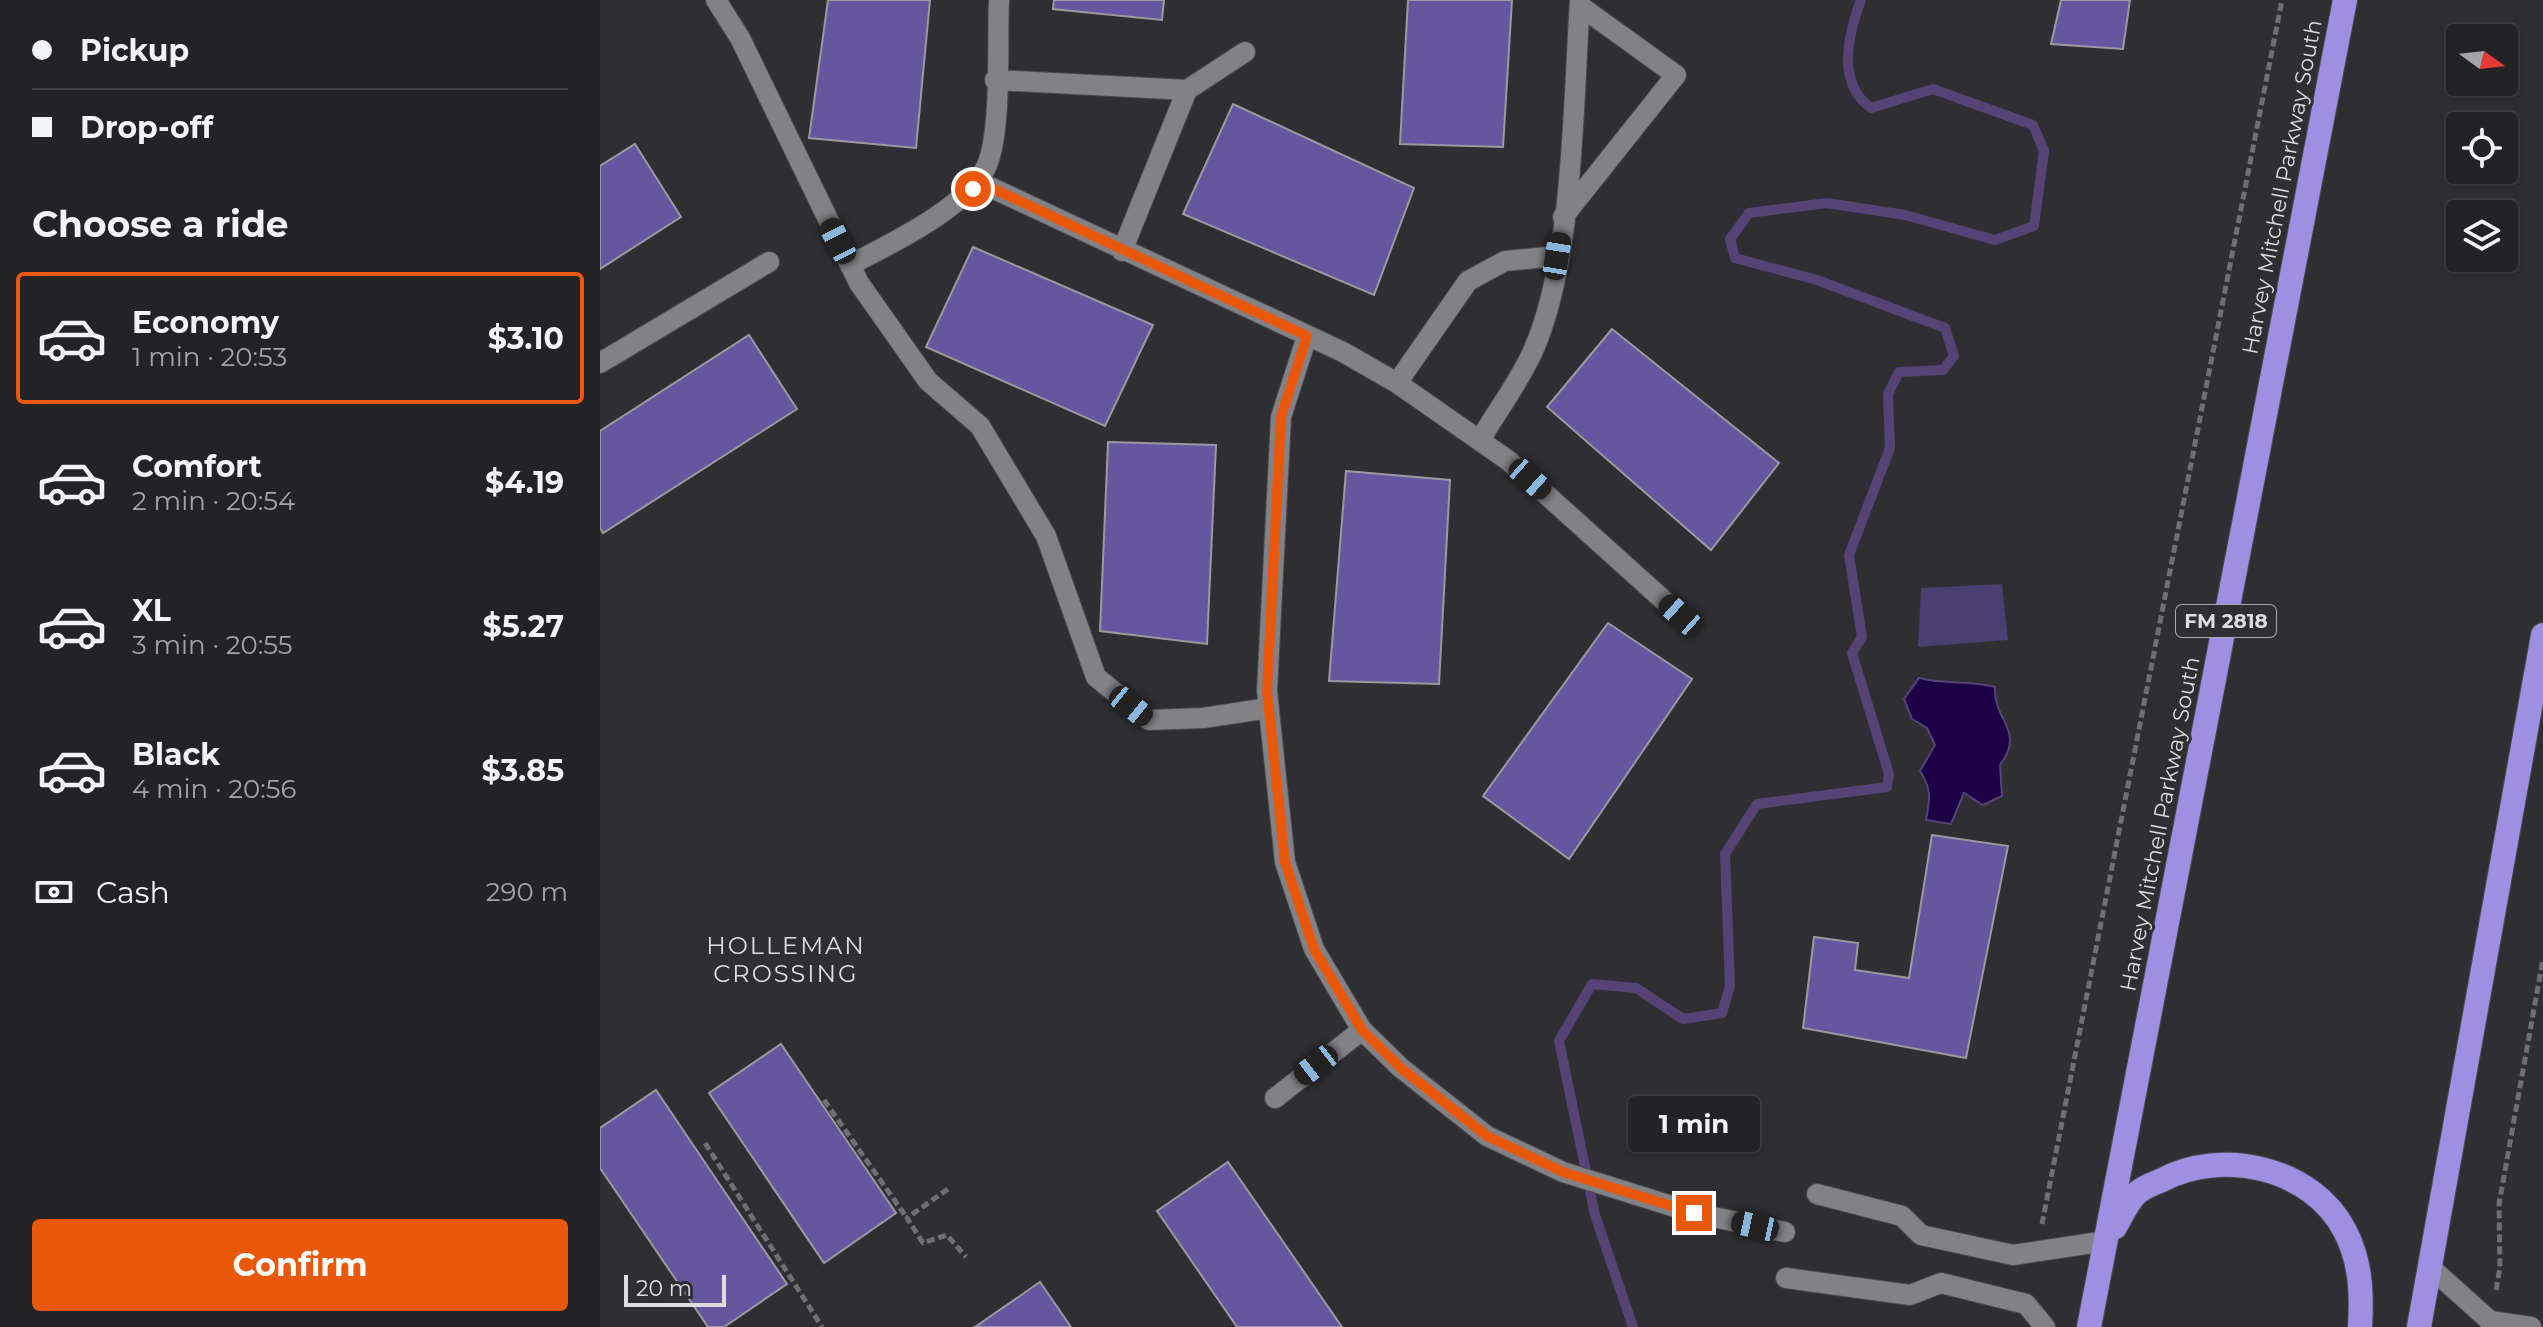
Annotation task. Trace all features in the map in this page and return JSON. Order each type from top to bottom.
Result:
[{"type":"highway","name":"Harvey Mitchell Parkway South","points":[[2089,1327],[2345,0]]},
{"type":"highway","points":[[2419,1327],[2543,635]]},
{"type":"highway","points":[[2106,1241],[2135,1194],[2180,1170],[2233,1163],[2269,1170],[2310,1190],[2344,1229],[2362,1281],[2360,1327]]},
{"type":"street","points":[[716,0],[740,38],[850,265],[928,381],[980,426],[1046,536],[1096,677],[1149,720],[1203,718],[1269,708]]},
{"type":"street","points":[[850,265],[897,241],[973,189],[987,164],[999,0]]},
{"type":"street","points":[[1563,217],[1676,75],[1580,3]]},
{"type":"street","points":[[1480,440],[1532,352],[1549,306],[1563,217],[1580,3]]},
{"type":"street","points":[[1122,251],[1187,90],[1245,52]]},
{"type":"street","points":[[995,80],[1187,90]]},
{"type":"street","points":[[977,181],[1307,336],[1397,383],[1509,461],[1680,615]]},
{"type":"street","points":[[1397,383],[1468,281],[1505,261],[1557,256]]},
{"type":"street","points":[[600,363],[769,262]]},
{"type":"street","points":[[1307,336],[1281,417],[1269,708],[1285,862],[1314,949],[1362,1030],[1401,1068],[1487,1136],[1563,1172],[1694,1213],[1785,1232]]},
{"type":"street","points":[[1275,1098],[1362,1030]]},
{"type":"street","points":[[1817,1194],[1902,1216],[1921,1235],[2013,1255],[2106,1241]]},
{"type":"street","points":[[2431,1268],[2490,1321],[2531,1327]]},
{"type":"street","points":[[1786,1278],[1910,1295],[1941,1283],[2026,1304],[2045,1327]]},
{"type":"path","points":[[2036,1253],[2282,0]]},
{"type":"path","points":[[2490,1321],[2500,1267],[2499,1204],[2543,959]]},
{"type":"path","points":[[824,1100],[923,1243],[947,1235],[966,1257]]},
{"type":"path","points":[[705,1143],[822,1327]]},
{"type":"path","points":[[907,1218],[948,1189]]},
{"type":"shaded area","points":[[2002,584],[2008,640],[1918,647],[1921,588]]},
{"type":"shaded area","points":[[1919,678],[1995,687],[1996,699],[2009,734],[2010,743],[2000,765],[2002,796],[1983,805],[1964,793],[1951,824],[1926,820],[1929,795],[1920,771],[1935,745],[1927,728],[1912,719],[1904,699]]},
{"type":"building","points":[[828,0],[930,0],[916,148],[809,138]]},
{"type":"building","points":[[1054,0],[1164,0],[1162,20],[1053,9]]},
{"type":"building","points":[[1408,0],[1512,0],[1503,147],[1400,144]]},
{"type":"building","points":[[2061,0],[2130,0],[2123,49],[2051,44]]},
{"type":"building","points":[[1233,104],[1414,188],[1374,295],[1183,214]]},
{"type":"building","points":[[635,144],[681,217],[600,269],[600,166]]},
{"type":"building","points":[[973,247],[1153,325],[1105,426],[926,347]]},
{"type":"building","points":[[1612,329],[1779,463],[1711,550],[1547,407]]},
{"type":"building","points":[[749,335],[797,409],[603,533],[600,528],[600,431]]},
{"type":"building","points":[[1108,442],[1216,445],[1207,644],[1100,631]]},
{"type":"building","points":[[1346,471],[1450,480],[1439,684],[1329,681]]},
{"type":"building","points":[[1608,623],[1692,679],[1569,859],[1483,796]]},
{"type":"building","points":[[1932,835],[2008,846],[1966,1058],[1803,1028],[1814,937],[1858,943],[1855,970],[1909,978]]},
{"type":"building","points":[[781,1044],[896,1213],[824,1263],[709,1093]]},
{"type":"building","points":[[656,1090],[787,1284],[724,1327],[708,1327],[600,1168],[600,1128]]},
{"type":"building","points":[[1228,1162],[1342,1327],[1237,1327],[1157,1211]]},
{"type":"building","points":[[1040,1282],[1071,1327],[975,1327]]},
{"type":"waterway","points":[[1633,1327],[1595,1215],[1559,1041],[1592,984],[1636,988],[1683,1019],[1722,1013],[1730,986],[1725,854],[1757,804],[1887,787],[1889,774],[1852,653],[1862,637],[1849,555],[1890,448],[1888,394],[1899,372],[1943,370],[1954,356],[1945,328],[1817,280],[1735,258],[1730,239],[1749,213],[1827,203],[1905,215],[1995,240],[2034,226],[2044,151],[2033,125],[1933,89],[1871,108],[1860,98],[1849,72],[1849,43],[1861,0]]},
{"type":"district","name":"HOLLEMAN CROSSING","points":[[786,959]]},
{"type":"route","points":[[973,189],[977,181],[1045,216],[1307,336],[1281,417],[1267,691],[1285,862],[1314,949],[1362,1030],[1401,1068],[1487,1136],[1563,1172],[1694,1213]]}]
